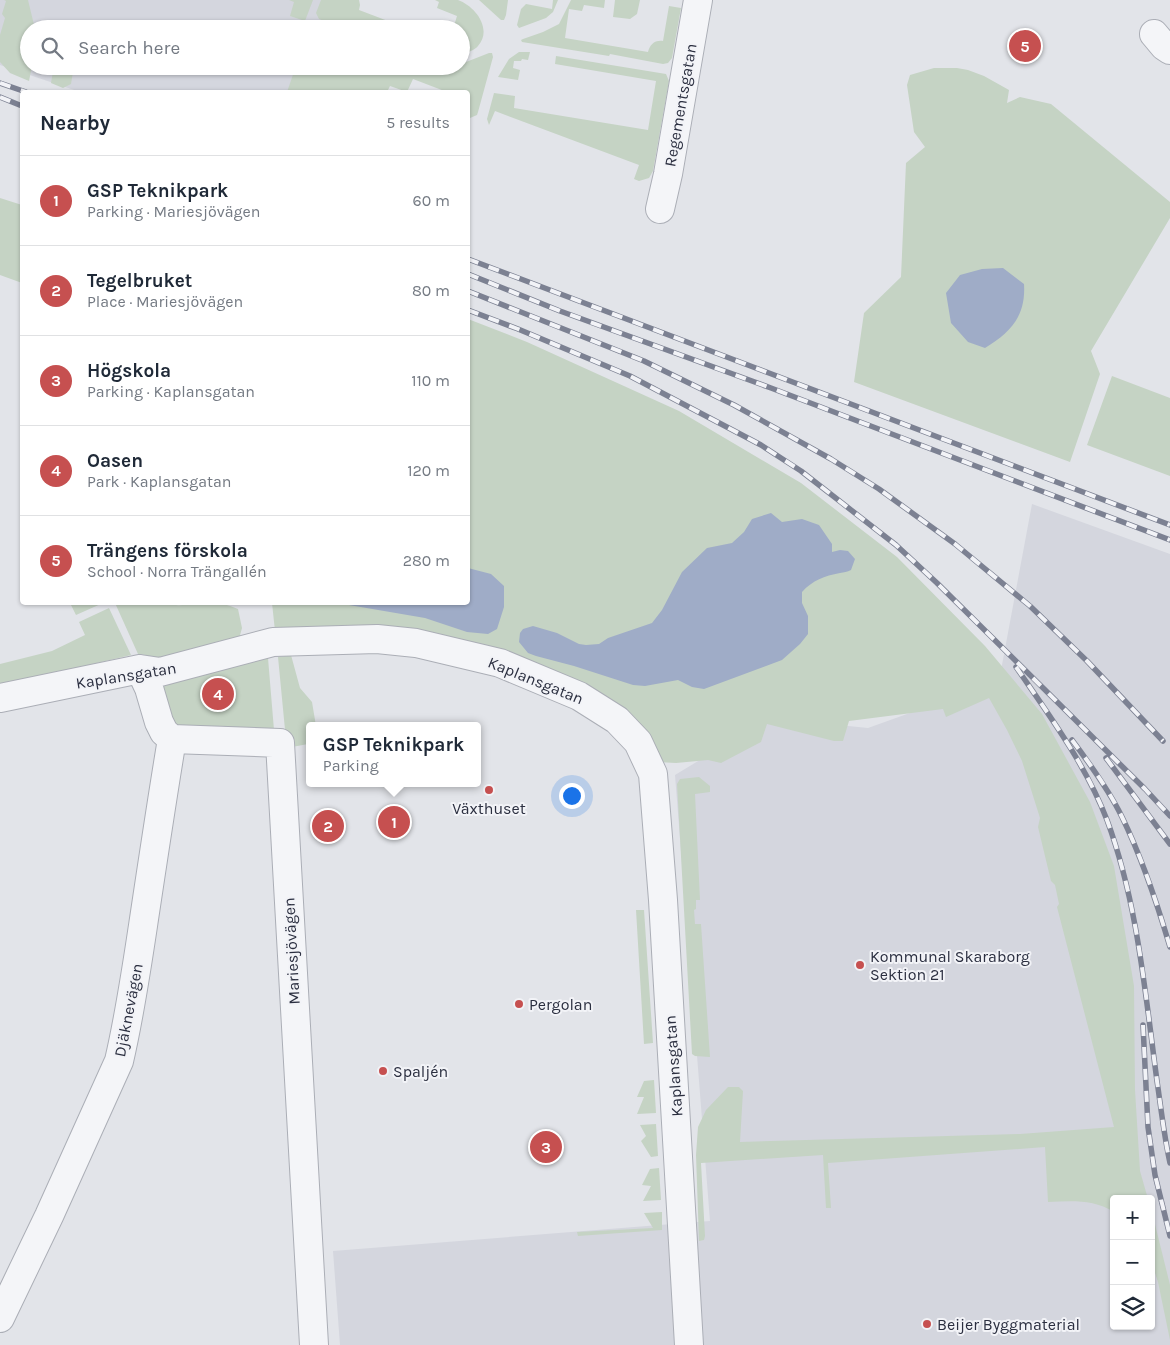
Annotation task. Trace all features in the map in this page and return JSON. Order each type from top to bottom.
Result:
[{"type":"street","name":"Regementsgatan","points":[[660,209],[668,174],[698,0]]},
{"type":"street","name":"Kaplansgatan","points":[[0,698],[140,669],[160,672],[273,642],[377,639],[416,643],[500,663],[579,696],[617,720],[638,742],[653,774],[663,900],[689,1345]]},
{"type":"street","points":[[140,669],[149,688],[159,722],[164,732],[172,739]]},
{"type":"street","name":"Djäknevägen","points":[[0,1318],[118,1061],[125,1034],[137,963],[158,817],[172,739]]},
{"type":"street","name":"Mariesjövägen","points":[[172,739],[280,743],[314,1345]]},
{"type":"shaded area","points":[[0,0],[329,0],[322,20],[20,20],[20,72],[0,65]]},
{"type":"shaded area","points":[[30,75],[303,75],[298,90],[74,90]]},
{"type":"shaded area","points":[[1032,504],[1170,554],[1170,1345],[340,1345],[333,1251],[710,1221],[675,775],[769,718],[868,728],[999,681]]},
{"type":"green space","points":[[4,0],[28,0],[33,20],[20,20],[20,75],[30,75],[29,81],[10,73],[0,62],[0,35],[5,18],[2,14],[6,1]]},
{"type":"green space","points":[[289,0],[313,0],[305,20],[290,16],[294,2]]},
{"type":"green space","points":[[321,0],[359,0],[359,10],[385,20],[322,20],[316,13]]},
{"type":"green space","points":[[435,0],[458,0],[476,13],[484,32],[476,48],[470,51],[470,20],[456,20],[457,16],[437,8],[439,2]]},
{"type":"green space","points":[[479,0],[508,0],[504,20],[501,20]]},
{"type":"green space","points":[[553,0],[558,0],[553,12],[546,18],[519,28],[517,25],[521,9],[526,4],[552,9]]},
{"type":"green space","points":[[571,0],[605,0],[604,8],[584,5],[582,11],[569,9],[565,38],[648,52],[650,47],[657,41],[663,41],[669,6],[681,8],[672,58],[668,63],[663,64],[610,54],[609,56],[522,42],[521,40],[523,39],[559,24]]},
{"type":"green space","points":[[615,0],[640,0],[637,14],[630,19],[613,17]]},
{"type":"green space","points":[[519,52],[530,52],[528,60],[514,61],[513,68],[520,70],[518,80],[498,77],[509,59]]},
{"type":"green space","points":[[489,53],[492,53],[493,57],[477,115],[470,118],[470,90],[442,90],[413,79],[408,90],[390,86],[388,90],[288,90],[293,75],[470,75],[470,60]]},
{"type":"green space","points":[[556,56],[666,74],[669,81],[653,171],[649,178],[639,181],[634,179],[639,165],[495,111],[489,125],[487,119],[494,93],[515,96],[514,108],[648,130],[656,81],[555,64]]},
{"type":"green space","points":[[934,68],[957,68],[984,76],[1009,90],[1007,103],[1020,97],[1051,104],[1170,202],[1170,218],[1091,351],[1100,374],[1070,462],[854,382],[864,313],[901,277],[906,163],[925,147],[914,132],[907,85],[910,75]]},
{"type":"green space","points":[[52,75],[72,75],[71,84],[63,88],[51,83]]},
{"type":"green space","points":[[0,198],[20,204],[20,282],[0,275]]},
{"type":"green space","points":[[470,320],[527,342],[679,411],[801,483],[897,557],[985,646],[1042,714],[1090,802],[1114,866],[1134,986],[1135,1090],[1140,1171],[1147,1195],[1110,1195],[1110,1210],[1090,1203],[1074,1201],[1048,1202],[1045,1147],[828,1163],[831,1208],[826,1208],[823,1155],[701,1163],[705,1236],[704,1240],[699,1241],[696,1155],[698,1127],[706,1110],[728,1087],[739,1087],[743,1091],[740,1142],[1020,1134],[1114,1127],[1057,907],[1059,904],[1055,885],[1051,881],[1038,827],[1040,818],[1022,761],[989,698],[946,717],[943,709],[849,721],[843,741],[834,741],[767,724],[761,742],[721,763],[708,760],[676,763],[657,762],[628,718],[343,626],[275,631],[272,605],[470,605]]},
{"type":"green space","points":[[1112,376],[1170,398],[1170,476],[1087,445]]},
{"type":"green space","points":[[71,605],[98,605],[76,615]]},
{"type":"green space","points":[[116,605],[227,605],[238,609],[242,628],[239,639],[157,667],[146,655],[138,654]]},
{"type":"green space","points":[[109,608],[131,655],[0,686],[0,664],[52,651],[85,635],[79,622]]},
{"type":"green space","points":[[267,655],[274,730],[182,728],[172,720],[161,678]]},
{"type":"green space","points":[[291,655],[300,688],[312,702],[315,722],[306,722],[306,744],[292,747],[286,740],[278,657]]},
{"type":"green space","points":[[699,777],[710,786],[710,792],[695,794],[700,900],[696,900],[696,909],[694,910],[695,924],[701,924],[710,1057],[692,1054],[677,784],[680,779]]},
{"type":"green space","points":[[636,910],[644,910],[653,1043],[644,1044]]},
{"type":"green space","points":[[654,1080],[656,1113],[637,1114],[644,1097],[637,1097],[644,1081]]},
{"type":"green space","points":[[656,1124],[658,1156],[651,1157],[641,1141],[646,1136],[640,1125]]},
{"type":"green space","points":[[659,1168],[661,1200],[643,1201],[651,1186],[642,1185],[650,1169]]},
{"type":"green space","points":[[662,1212],[662,1230],[578,1236],[577,1232],[653,1228],[644,1213]]},
{"type":"green space","points":[[1155,1224],[1170,1285],[1170,1340],[1155,1273]]},
{"type":"water","points":[[1003,268],[1024,284],[1022,305],[1015,322],[1009,329],[985,348],[968,342],[951,323],[946,293],[960,275],[982,269]]},
{"type":"water","points":[[771,513],[782,522],[802,519],[819,525],[832,544],[832,552],[848,551],[855,559],[851,570],[819,579],[802,592],[802,603],[808,616],[808,634],[782,660],[704,689],[692,687],[678,680],[645,686],[633,685],[536,656],[528,653],[519,642],[520,633],[523,629],[533,626],[557,633],[579,644],[586,645],[599,644],[608,638],[652,623],[662,610],[682,572],[707,548],[732,543],[744,532],[752,519]]},
{"type":"water","points":[[470,569],[491,574],[504,586],[504,607],[497,629],[488,634],[467,632],[425,618],[349,605],[470,605]]},
{"type":"railway","points":[[0,83],[20,90]]},
{"type":"railway","points":[[0,97],[20,105]]},
{"type":"railway","points":[[470,260],[1170,525]]},
{"type":"railway","points":[[470,275],[560,311],[771,388],[1170,540]]},
{"type":"railway","points":[[470,292],[644,361],[734,405],[831,459],[879,489],[955,544],[1030,606],[1087,661],[1163,741]]},
{"type":"railway","points":[[470,311],[630,376],[761,445],[801,471],[896,545],[937,583],[1170,816]]},
{"type":"railway","points":[[1016,667],[1078,760],[1107,820],[1118,852],[1139,949],[1170,1163]]},
{"type":"railway","points":[[1072,740],[1105,787],[1122,817],[1149,881],[1170,947]]},
{"type":"railway","points":[[1106,758],[1170,844]]},
{"type":"railway","points":[[1143,1025],[1148,1127],[1155,1175],[1170,1236]]},
{"type":"place","name":"Trängens förskola","points":[[1025,46]]},
{"type":"place","name":"Oasen","points":[[218,694]]},
{"type":"place","name":"Växthuset","points":[[489,790]]},
{"type":"place","name":"GSP Teknikpark","points":[[394,822]]},
{"type":"place","name":"Tegelbruket","points":[[328,826]]},
{"type":"place","name":"Kommunal Skaraborg Sektion 21","points":[[860,965]]},
{"type":"place","name":"Pergolan","points":[[519,1004]]},
{"type":"place","name":"Spaljén","points":[[383,1071]]},
{"type":"place","name":"Högskola","points":[[546,1147]]},
{"type":"place","name":"Beijer Byggmaterial","points":[[927,1324]]}]
